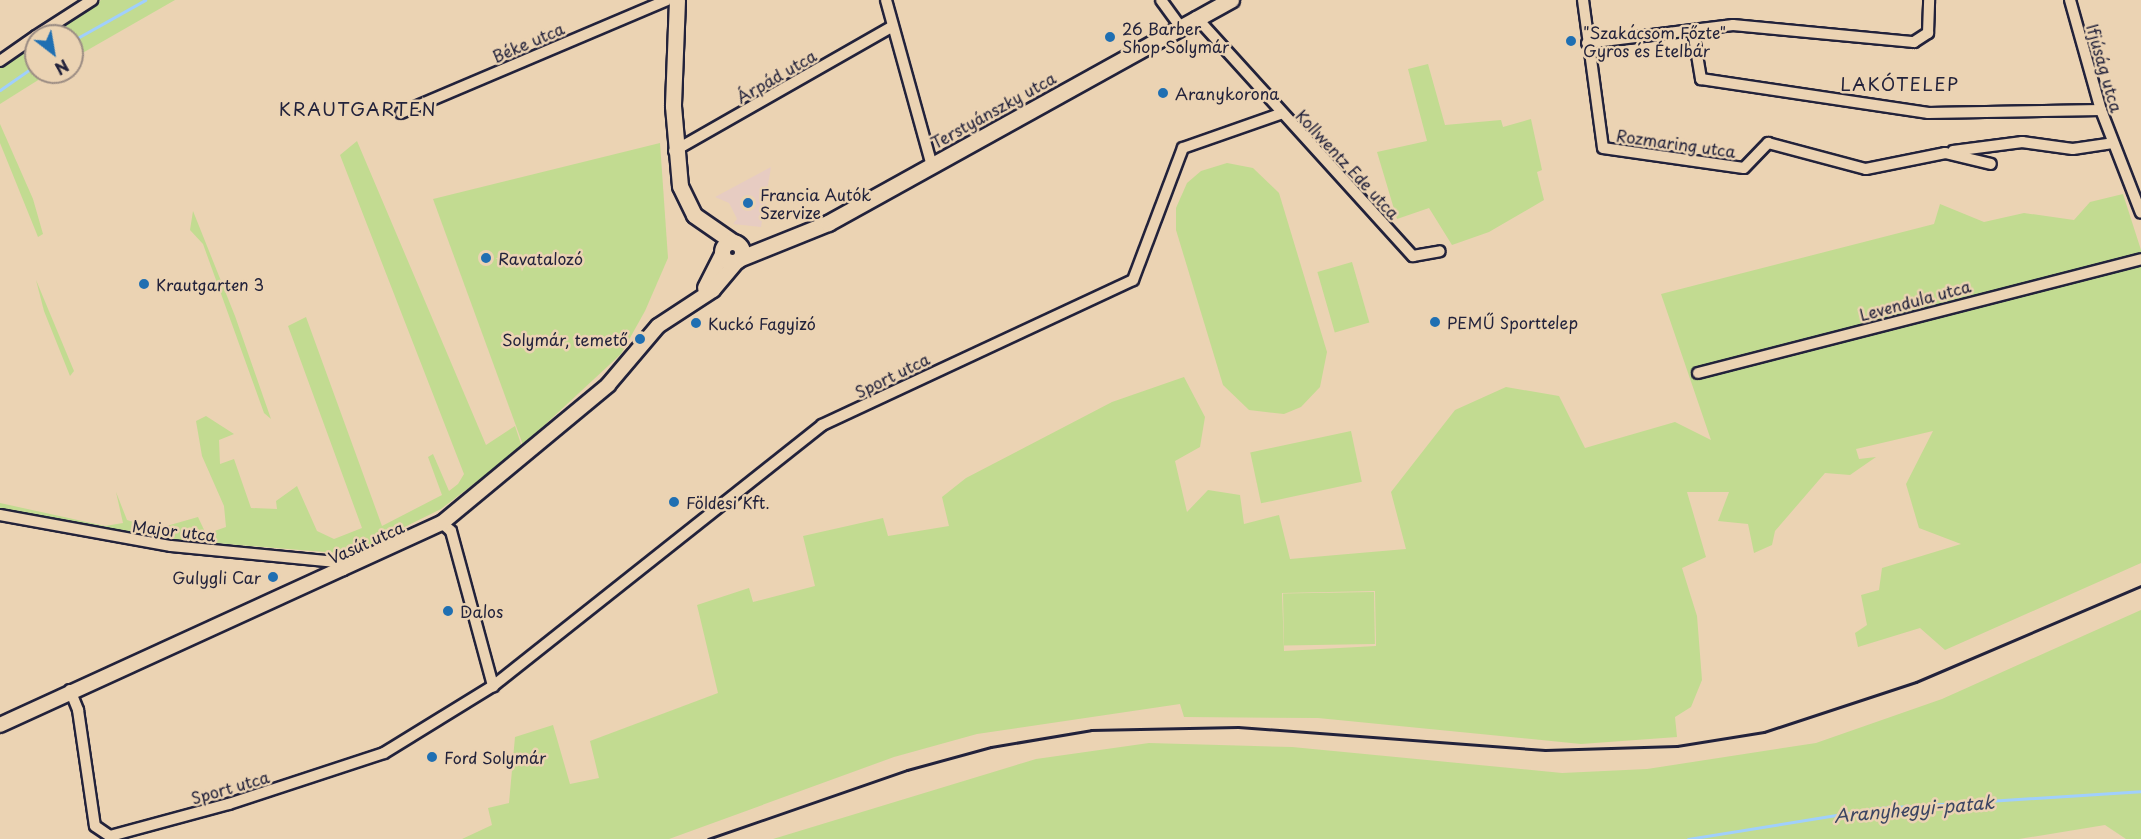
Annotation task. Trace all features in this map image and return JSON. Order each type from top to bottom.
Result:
[{"type":"main road","points":[[677,0],[674,151],[684,201],[704,226],[732,252]]},
{"type":"main road","name":"Terstyánszky utca","points":[[732,252],[771,245],[805,235],[1196,17],[1231,0]]},
{"type":"street","points":[[55,24],[92,0]]},
{"type":"street","name":"Béke utca","points":[[401,113],[667,0]]},
{"type":"street","points":[[886,0],[932,166]]},
{"type":"street","points":[[1161,0],[1180,26]]},
{"type":"street","points":[[1583,0],[1587,43],[1694,31],[1780,26],[1914,42],[1928,33],[1929,0]]},
{"type":"street","name":"Ifjúság utca","points":[[2070,0],[2101,110],[2141,213]]},
{"type":"street","name":"Kollwentz Ede utca","points":[[1196,17],[1280,114],[1413,256],[1440,251]]},
{"type":"street","name":"Árpád utca","points":[[674,151],[892,26]]},
{"type":"street","points":[[1694,31],[1701,79],[1928,113],[2101,110]]},
{"type":"street","name":"Rozmaring utca","points":[[1587,43],[1603,148],[1744,168],[1768,143],[1866,169],[1945,153],[2022,142],[2073,149],[2113,143]]},
{"type":"street","points":[[0,61],[24,44]]},
{"type":"street","name":"Sport utca","points":[[70,690],[78,710],[95,826],[110,836],[354,766],[493,686],[822,425],[1133,280],[1183,148],[1280,114]]},
{"type":"street","name":"Rozmaring utca","points":[[1945,153],[1991,164]]},
{"type":"street","name":"Vasút utca","points":[[0,725],[70,690],[343,570],[442,523],[608,385],[686,304],[713,290],[732,252]]},
{"type":"street","name":"Levendula utca","points":[[1698,373],[2141,258]]},
{"type":"street","name":"Major utca","points":[[0,515],[171,546],[336,562],[343,570]]},
{"type":"street","points":[[442,523],[451,531],[493,686]]},
{"type":"shaded area","points":[[771,167],[761,227],[733,224],[737,219],[729,203],[715,197]]},
{"type":"green space","points":[[101,0],[175,0],[84,52],[84,24],[63,24]]},
{"type":"green space","points":[[24,50],[24,84],[32,84],[0,104],[0,67]]},
{"type":"green space","points":[[1428,64],[1445,125],[1501,120],[1503,127],[1531,119],[1542,170],[1537,172],[1544,200],[1489,232],[1452,245],[1429,208],[1397,219],[1377,152],[1427,141],[1408,69]]},
{"type":"green space","points":[[0,124],[33,199],[43,234],[38,237],[0,143]]},
{"type":"green space","points":[[357,141],[486,445],[515,426],[522,447],[441,509],[350,554],[165,539],[0,508],[0,503],[105,526],[123,523],[116,492],[127,520],[156,529],[198,517],[206,534],[226,527],[224,506],[202,456],[196,421],[206,416],[234,434],[219,440],[220,464],[234,459],[251,508],[277,509],[276,501],[297,486],[317,531],[334,539],[362,528],[288,326],[306,317],[382,526],[442,495],[428,457],[433,454],[449,491],[458,484],[464,474],[340,155]]},
{"type":"green space","points":[[660,143],[668,258],[645,311],[621,354],[523,445],[433,199]]},
{"type":"green space","points":[[1227,163],[1253,168],[1279,193],[1327,352],[1320,387],[1301,407],[1284,414],[1249,410],[1223,385],[1176,230],[1176,208],[1187,183],[1201,171]]},
{"type":"green space","points":[[2123,194],[2141,250],[2141,563],[1945,650],[1920,628],[1858,647],[1855,633],[1867,625],[1861,595],[1879,590],[1882,568],[1961,544],[1919,528],[1906,484],[1933,431],[1856,449],[1859,459],[1876,457],[1850,475],[1825,473],[1775,531],[1772,545],[1754,553],[1748,524],[1718,521],[1729,492],[1687,492],[1706,557],[1682,568],[1697,616],[1702,680],[1691,707],[1675,717],[1677,737],[1581,744],[1318,718],[1184,717],[1180,704],[977,734],[894,757],[669,839],[462,839],[492,825],[488,808],[509,803],[515,737],[553,725],[570,784],[599,778],[590,741],[718,693],[697,605],[749,588],[753,602],[815,586],[803,536],[883,518],[888,536],[949,526],[942,497],[966,478],[1112,402],[1184,377],[1205,417],[1200,447],[1175,461],[1187,512],[1208,490],[1240,495],[1244,524],[1279,515],[1290,559],[1406,549],[1391,492],[1455,410],[1506,387],[1559,396],[1585,448],[1675,422],[1711,440],[1661,294],[1934,224],[1940,204],[1984,222],[2024,213],[2074,220],[2090,202]],"holes":[[[1375,591],[1376,646],[1284,651],[1282,593]]]},
{"type":"green space","points":[[193,211],[235,316],[271,419],[264,413],[203,244],[190,230]]},
{"type":"green space","points":[[1352,262],[1369,323],[1335,332],[1317,272]]},
{"type":"green space","points":[[36,280],[74,371],[70,376],[44,311]]},
{"type":"green space","points":[[1351,431],[1362,482],[1261,503],[1250,452]]},
{"type":"green space","points":[[1374,592],[1375,644],[1284,646],[1283,594]]},
{"type":"green space","points":[[2141,610],[2141,839],[2126,839],[2105,825],[2019,839],[773,839],[1036,759],[1149,743],[1292,747],[1562,773],[1647,769],[1816,743],[1942,699]]},
{"type":"waterway","points":[[84,34],[145,0]]},
{"type":"waterway","points":[[0,90],[24,73]]},
{"type":"waterway","name":"Aranyhegyi-patak","points":[[1688,839],[1880,808],[2141,791]]},
{"type":"railway","points":[[708,839],[907,770],[991,747],[1091,730],[1238,727],[1545,750],[1677,746],[1764,732],[1916,682],[2141,586]]},
{"type":"place","name":"26 Barber Shop Solymár","points":[[1110,37]]},
{"type":"place","name":"\"Szakácsom Főzte\" Gyros és Ételbár","points":[[1571,41]]},
{"type":"place","name":"Aranykorona","points":[[1163,93]]},
{"type":"place","name":"Francia Autók Szervize","points":[[748,203]]},
{"type":"place","name":"Ravatalozó","points":[[486,258]]},
{"type":"place","name":"Krautgarten 3","points":[[144,284]]},
{"type":"place","name":"PEMŰ Sporttelep","points":[[1435,322]]},
{"type":"place","name":"Kuckó Fagyizó","points":[[696,323]]},
{"type":"place","name":"Solymár, temető","points":[[640,339]]},
{"type":"place","name":"Földesi Kft.","points":[[674,502]]},
{"type":"place","name":"Gulygli Car","points":[[273,577]]},
{"type":"place","name":"Dalos","points":[[448,611]]},
{"type":"place","name":"Ford Solymár","points":[[432,757]]},
{"type":"district","name":"LAKÓTELEP","points":[[1900,84]]},
{"type":"district","name":"KRAUTGARTEN","points":[[358,109]]}]
